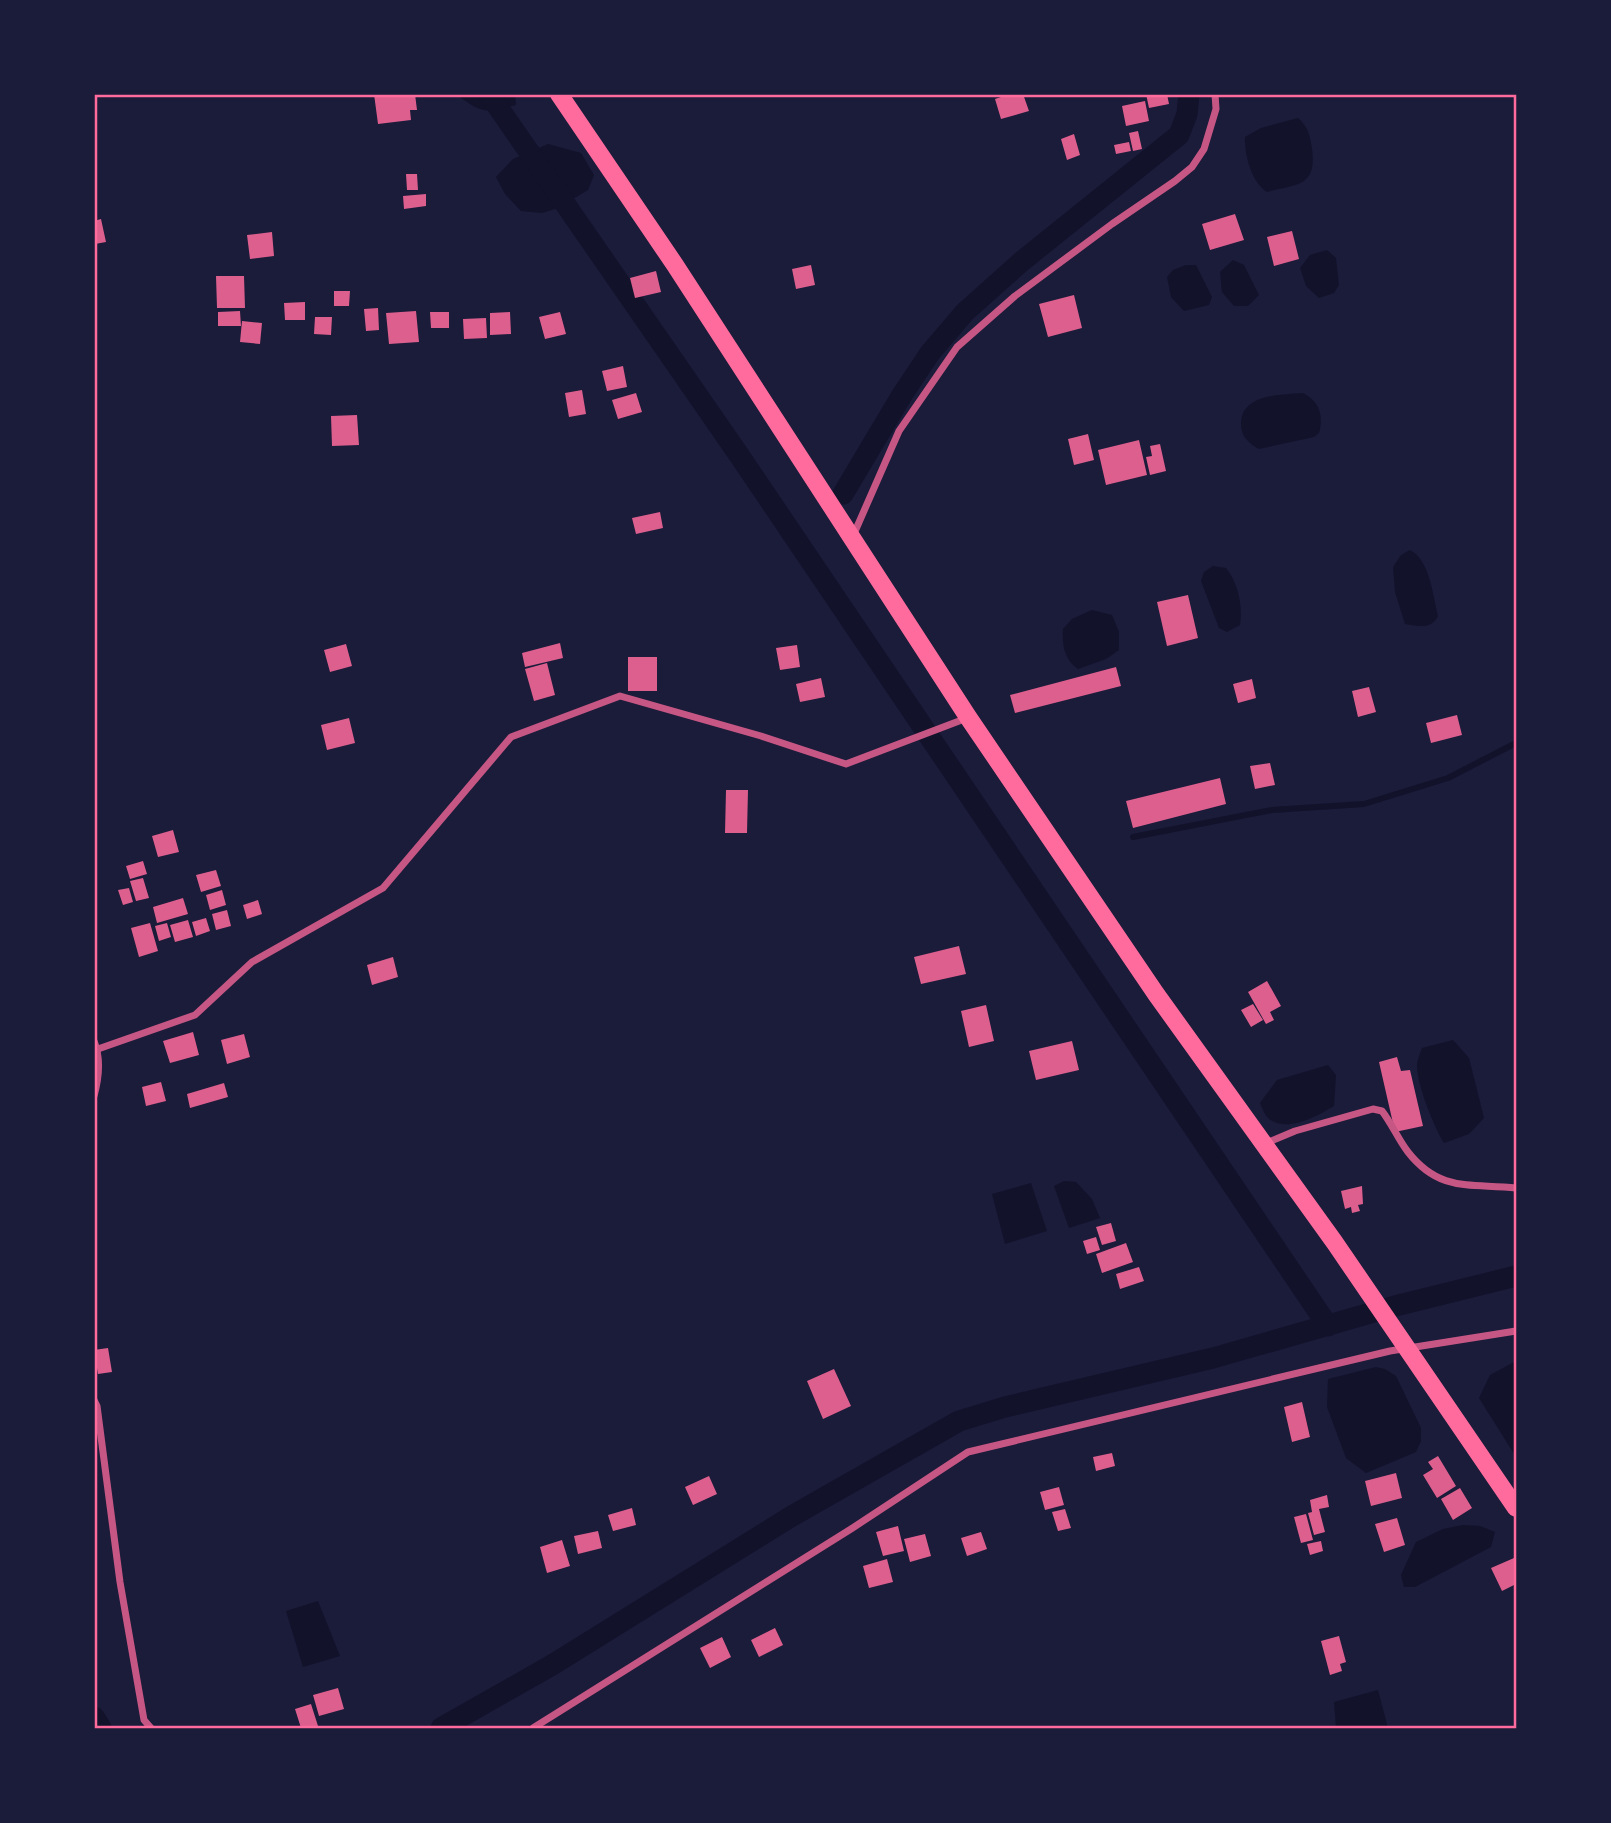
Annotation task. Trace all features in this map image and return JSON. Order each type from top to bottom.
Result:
[{"type":"main road","points":[[559,94],[675,265],[968,717],[1156,994],[1335,1243],[1517,1508]]},
{"type":"street","points":[[853,537],[899,431],[957,347],[1015,296],[1192,167],[1204,149],[1216,109],[1214,94]]},
{"type":"street","points":[[98,1049],[195,1015],[252,962],[383,888],[511,737],[620,695],[846,764],[968,717]]},
{"type":"street","points":[[94,1041],[98,1049],[99,1079],[94,1096]]},
{"type":"street","points":[[1264,1144],[1295,1131],[1373,1108],[1382,1111],[1411,1156],[1444,1182],[1517,1188]]},
{"type":"street","points":[[533,1728],[851,1529],[968,1452],[1390,1351],[1517,1331]]},
{"type":"street","points":[[94,1400],[97,1406],[122,1596],[144,1720],[151,1728]]},
{"type":"shaded area","points":[[457,95],[515,95],[516,105],[491,110],[479,109]]},
{"type":"shaded area","points":[[1298,118],[1306,128],[1310,140],[1313,161],[1311,171],[1303,182],[1267,192],[1257,182],[1250,168],[1245,137],[1261,128]]},
{"type":"shaded area","points":[[548,144],[581,153],[594,175],[588,190],[558,208],[542,213],[521,211],[505,194],[496,177],[513,159]]},
{"type":"shaded area","points":[[1327,250],[1336,258],[1339,285],[1334,293],[1319,298],[1306,286],[1300,268],[1310,255]]},
{"type":"shaded area","points":[[1233,260],[1244,265],[1259,295],[1248,306],[1234,306],[1222,292],[1220,272]]},
{"type":"shaded area","points":[[1186,265],[1196,265],[1212,297],[1209,305],[1184,311],[1171,297],[1167,277],[1173,270]]},
{"type":"shaded area","points":[[1303,393],[1313,400],[1319,409],[1319,433],[1314,437],[1259,449],[1246,439],[1241,424],[1247,407],[1263,398]]},
{"type":"shaded area","points":[[1410,550],[1422,562],[1432,589],[1438,616],[1428,625],[1405,624],[1395,592],[1393,567],[1401,555]]},
{"type":"shaded area","points":[[1213,566],[1226,568],[1239,595],[1240,625],[1227,632],[1219,628],[1201,581],[1204,572]]},
{"type":"shaded area","points":[[1092,610],[1112,615],[1119,632],[1119,650],[1106,659],[1078,669],[1065,651],[1063,629],[1072,619]]},
{"type":"shaded area","points":[[1453,1040],[1469,1058],[1484,1118],[1469,1134],[1444,1143],[1426,1105],[1417,1064],[1422,1048]]},
{"type":"shaded area","points":[[1328,1065],[1336,1075],[1334,1106],[1292,1124],[1275,1122],[1268,1118],[1260,1103],[1277,1080]]},
{"type":"shaded area","points":[[1064,1181],[1076,1182],[1092,1199],[1100,1218],[1069,1228],[1054,1186]]},
{"type":"shaded area","points":[[1031,1183],[1047,1231],[1005,1244],[992,1194]]},
{"type":"shaded area","points":[[1516,1361],[1516,1457],[1479,1398],[1490,1375]]},
{"type":"shaded area","points":[[1376,1367],[1396,1376],[1421,1428],[1421,1441],[1416,1452],[1366,1473],[1346,1458],[1327,1407],[1328,1379]]},
{"type":"shaded area","points":[[1463,1525],[1480,1526],[1495,1532],[1491,1547],[1415,1587],[1404,1587],[1401,1575],[1416,1542],[1443,1529]]},
{"type":"shaded area","points":[[318,1601],[340,1656],[303,1667],[286,1611]]},
{"type":"shaded area","points":[[1378,1690],[1388,1728],[1336,1728],[1334,1702]]},
{"type":"building","points":[[374,94],[415,94],[417,110],[410,110],[411,120],[378,124]]},
{"type":"building","points":[[1010,94],[1023,94],[1029,111],[1001,119],[995,99]]},
{"type":"building","points":[[1146,94],[1167,94],[1169,104],[1149,108]]},
{"type":"building","points":[[1145,101],[1149,121],[1126,126],[1122,106]]},
{"type":"building","points":[[1138,131],[1142,149],[1133,151],[1129,133]]},
{"type":"building","points":[[1074,134],[1080,155],[1067,160],[1061,139]]},
{"type":"building","points":[[1129,142],[1131,151],[1116,154],[1114,145]]},
{"type":"building","points":[[406,174],[417,174],[418,190],[407,190]]},
{"type":"building","points":[[426,194],[426,206],[404,209],[403,196]]},
{"type":"building","points":[[1235,214],[1244,240],[1210,250],[1202,224]]},
{"type":"building","points":[[101,219],[106,242],[95,244],[94,221]]},
{"type":"building","points":[[1292,231],[1299,259],[1274,266],[1267,237]]},
{"type":"building","points":[[272,232],[274,256],[250,259],[247,235]]},
{"type":"building","points":[[811,265],[815,285],[796,289],[792,269]]},
{"type":"building","points":[[656,271],[661,292],[635,298],[630,278]]},
{"type":"building","points":[[216,276],[244,276],[245,308],[217,308]]},
{"type":"building","points":[[334,291],[350,291],[349,306],[334,306]]},
{"type":"building","points":[[1074,295],[1082,328],[1048,337],[1039,304]]},
{"type":"building","points":[[305,302],[305,320],[285,320],[284,303]]},
{"type":"building","points":[[378,308],[379,330],[366,331],[364,309]]},
{"type":"building","points":[[240,311],[241,326],[218,326],[218,312]]},
{"type":"building","points":[[416,311],[419,342],[389,344],[386,313]]},
{"type":"building","points":[[430,312],[449,312],[449,328],[431,328]]},
{"type":"building","points":[[510,312],[511,334],[490,335],[490,313]]},
{"type":"building","points":[[560,312],[566,334],[545,339],[539,317]]},
{"type":"building","points":[[315,317],[332,317],[331,335],[314,334]]},
{"type":"building","points":[[486,318],[487,338],[464,339],[463,319]]},
{"type":"building","points":[[242,321],[262,323],[260,344],[240,342]]},
{"type":"building","points":[[623,366],[627,387],[607,391],[602,371]]},
{"type":"building","points":[[582,390],[586,414],[569,417],[565,393]]},
{"type":"building","points":[[636,393],[642,412],[618,419],[612,400]]},
{"type":"building","points":[[357,415],[359,445],[332,446],[331,416]]},
{"type":"building","points":[[1088,434],[1094,460],[1074,465],[1068,439]]},
{"type":"building","points":[[1139,440],[1147,475],[1106,485],[1098,450]]},
{"type":"building","points":[[1160,444],[1166,471],[1150,475],[1146,457],[1152,456],[1150,446]]},
{"type":"building","points":[[660,512],[663,528],[636,534],[632,518]]},
{"type":"building","points":[[1188,595],[1198,638],[1167,646],[1157,602]]},
{"type":"building","points":[[560,643],[563,658],[525,667],[522,653]]},
{"type":"building","points":[[346,644],[352,666],[330,672],[324,650]]},
{"type":"building","points":[[797,645],[800,667],[780,670],[776,648]]},
{"type":"building","points":[[628,657],[657,657],[657,691],[628,691]]},
{"type":"building","points":[[547,663],[555,695],[534,701],[525,669]]},
{"type":"building","points":[[1116,667],[1121,686],[1015,713],[1010,695]]},
{"type":"building","points":[[821,678],[825,697],[800,702],[796,684]]},
{"type":"building","points":[[1252,679],[1256,698],[1238,703],[1233,684]]},
{"type":"building","points":[[1369,687],[1376,712],[1358,717],[1352,691]]},
{"type":"building","points":[[1457,715],[1462,735],[1431,743],[1426,723]]},
{"type":"building","points":[[349,718],[355,743],[327,750],[321,725]]},
{"type":"building","points":[[1270,763],[1275,785],[1255,789],[1250,766]]},
{"type":"building","points":[[1220,778],[1226,804],[1133,828],[1126,801]]},
{"type":"building","points":[[726,790],[748,790],[747,833],[725,833]]},
{"type":"building","points":[[173,830],[179,852],[158,857],[152,836]]},
{"type":"building","points":[[143,861],[147,874],[130,879],[126,866]]},
{"type":"building","points":[[216,870],[221,886],[201,892],[196,875]]},
{"type":"building","points":[[143,878],[149,898],[136,901],[130,881]]},
{"type":"building","points":[[129,888],[133,902],[123,905],[118,890]]},
{"type":"building","points":[[222,890],[226,905],[210,910],[206,895]]},
{"type":"building","points":[[183,898],[188,914],[157,923],[153,907]]},
{"type":"building","points":[[258,900],[262,914],[247,919],[243,905]]},
{"type":"building","points":[[227,910],[231,926],[216,930],[212,914]]},
{"type":"building","points":[[206,918],[210,931],[196,936],[192,922]]},
{"type":"building","points":[[188,920],[193,937],[175,942],[170,925]]},
{"type":"building","points":[[150,923],[158,951],[139,957],[131,928]]},
{"type":"building","points":[[167,923],[171,937],[159,941],[155,926]]},
{"type":"building","points":[[959,946],[966,974],[921,984],[914,957]]},
{"type":"building","points":[[393,957],[398,977],[372,985],[367,965]]},
{"type":"building","points":[[1267,981],[1281,1006],[1270,1012],[1274,1020],[1266,1024],[1248,992]]},
{"type":"building","points":[[1253,1004],[1263,1020],[1251,1027],[1241,1010]]},
{"type":"building","points":[[986,1005],[994,1041],[969,1047],[961,1011]]},
{"type":"building","points":[[193,1032],[199,1055],[170,1063],[163,1041]]},
{"type":"building","points":[[244,1034],[250,1057],[227,1064],[221,1040]]},
{"type":"building","points":[[1072,1041],[1079,1070],[1036,1080],[1029,1051]]},
{"type":"building","points":[[1397,1057],[1401,1071],[1410,1070],[1423,1126],[1395,1132],[1379,1062]]},
{"type":"building","points":[[161,1082],[166,1101],[146,1106],[142,1087]]},
{"type":"building","points":[[224,1083],[228,1097],[190,1108],[187,1094]]},
{"type":"building","points":[[1362,1186],[1363,1204],[1358,1205],[1360,1211],[1352,1213],[1351,1207],[1345,1209],[1341,1191]]},
{"type":"building","points":[[1111,1223],[1116,1241],[1102,1245],[1096,1227]]},
{"type":"building","points":[[1096,1237],[1100,1250],[1087,1254],[1083,1241]]},
{"type":"building","points":[[1126,1243],[1133,1262],[1102,1273],[1096,1254]]},
{"type":"building","points":[[1139,1267],[1144,1281],[1120,1289],[1116,1274]]},
{"type":"building","points":[[108,1348],[112,1372],[98,1374],[94,1350]]},
{"type":"building","points":[[834,1369],[851,1406],[823,1419],[807,1381]]},
{"type":"building","points":[[1302,1402],[1310,1437],[1292,1442],[1284,1407]]},
{"type":"building","points":[[1112,1453],[1115,1466],[1096,1471],[1093,1457]]},
{"type":"building","points":[[1438,1456],[1456,1486],[1437,1498],[1423,1475],[1433,1469],[1428,1462]]},
{"type":"building","points":[[1396,1473],[1402,1498],[1371,1506],[1365,1481]]},
{"type":"building","points":[[709,1476],[717,1494],[693,1505],[685,1487]]},
{"type":"building","points":[[1059,1487],[1064,1505],[1045,1510],[1040,1492]]},
{"type":"building","points":[[1460,1488],[1472,1508],[1453,1520],[1441,1499]]},
{"type":"building","points":[[1327,1495],[1329,1507],[1319,1509],[1325,1532],[1314,1535],[1308,1513],[1312,1512],[1310,1500]]},
{"type":"building","points":[[632,1508],[636,1525],[613,1531],[608,1515]]},
{"type":"building","points":[[1065,1509],[1071,1528],[1058,1531],[1052,1512]]},
{"type":"building","points":[[1306,1514],[1313,1540],[1301,1543],[1294,1517]]},
{"type":"building","points":[[1397,1518],[1405,1545],[1384,1552],[1375,1524]]},
{"type":"building","points":[[898,1526],[904,1551],[883,1556],[876,1532]]},
{"type":"building","points":[[598,1531],[602,1548],[578,1554],[574,1536]]},
{"type":"building","points":[[981,1532],[987,1549],[967,1556],[961,1538]]},
{"type":"building","points":[[925,1534],[931,1556],[910,1562],[904,1539]]},
{"type":"building","points":[[562,1540],[570,1566],[547,1573],[540,1547]]},
{"type":"building","points":[[1321,1541],[1323,1551],[1310,1555],[1307,1544]]},
{"type":"building","points":[[1514,1558],[1516,1584],[1502,1591],[1491,1568]]},
{"type":"building","points":[[887,1559],[893,1582],[869,1588],[863,1566]]},
{"type":"building","points":[[775,1628],[783,1645],[759,1657],[751,1640]]},
{"type":"building","points":[[1339,1636],[1346,1662],[1340,1664],[1342,1671],[1330,1675],[1321,1641]]},
{"type":"building","points":[[722,1637],[731,1657],[710,1668],[700,1648]]},
{"type":"building","points":[[338,1688],[344,1709],[319,1716],[313,1695]]},
{"type":"building","points":[[311,1704],[318,1726],[301,1728],[295,1709]]},
{"type":"waterway","points":[[489,94],[739,455],[1328,1326]]},
{"type":"waterway","points":[[843,494],[930,353],[965,312],[1021,262],[1179,135],[1187,114],[1189,94]]},
{"type":"waterway","points":[[1133,837],[1272,810],[1364,804],[1448,778],[1516,743]]},
{"type":"waterway","points":[[441,1728],[552,1665],[792,1516],[959,1421],[1005,1407],[1213,1358],[1395,1306],[1516,1276]]},
{"type":"waterway","points":[[94,1717],[101,1728]]}]
